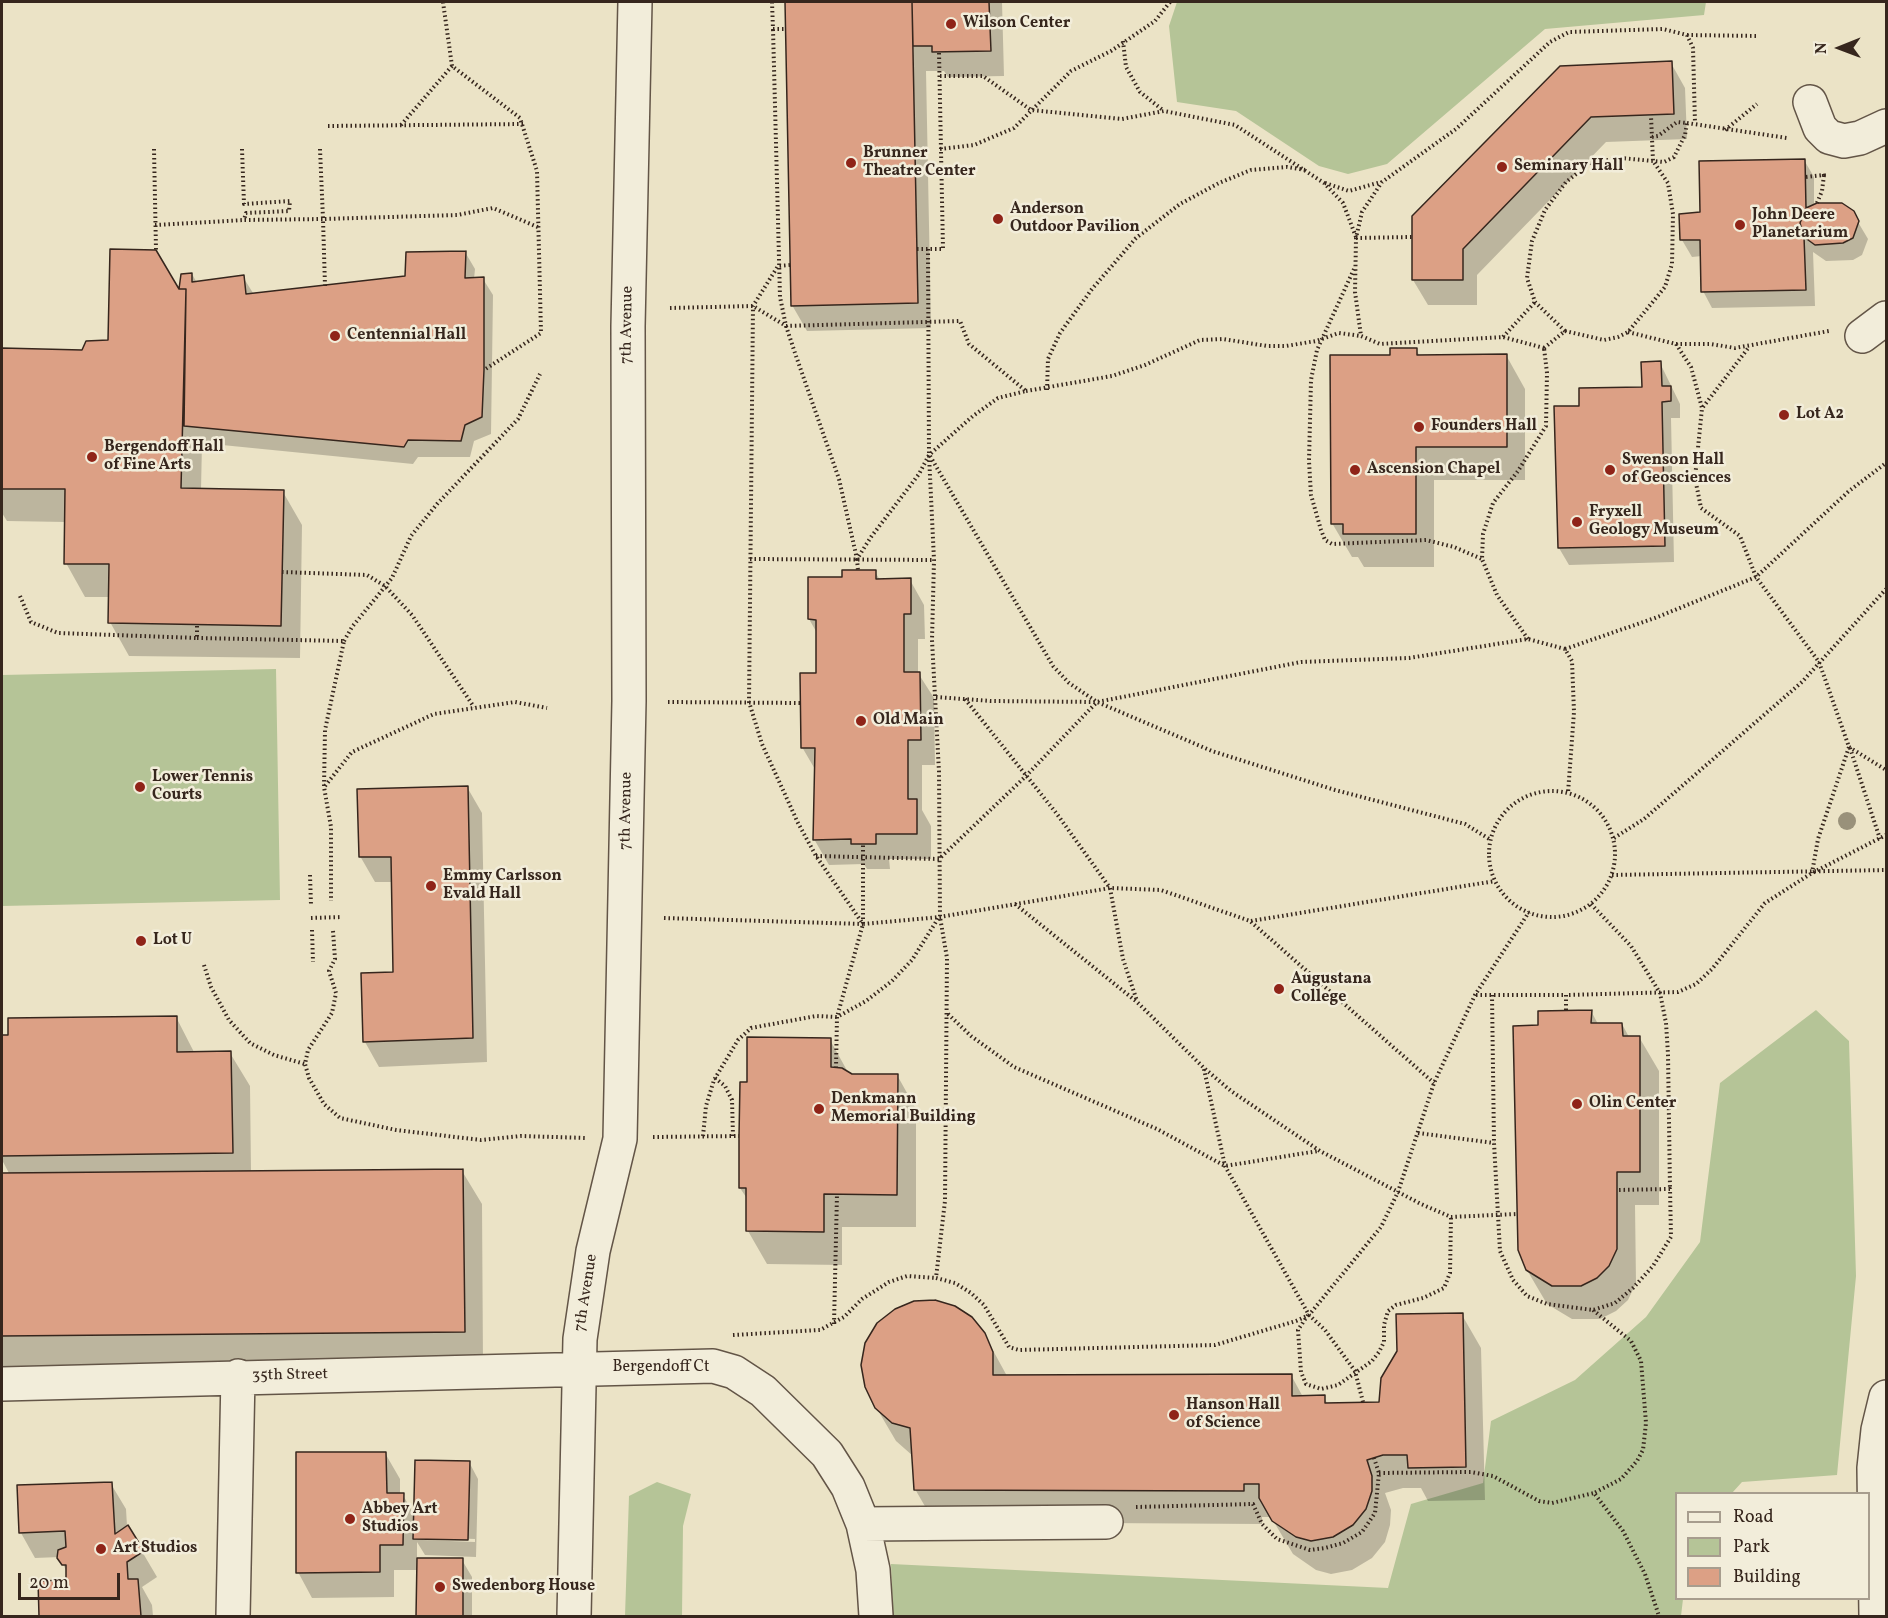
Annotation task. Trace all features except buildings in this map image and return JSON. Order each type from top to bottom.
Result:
[{"type":"street","name":"7th Avenue","points":[[574,1617],[578,1369],[593,1251],[620,1139],[629,701],[628,326],[635,2]]},
{"type":"street","points":[[1810,102],[1821,128],[1829,137],[1844,141],[1860,138],[1887,126]]},
{"type":"street","name":"Bergendoff Ct","points":[[578,1369],[712,1366],[734,1372],[763,1391],[789,1414],[827,1454],[848,1487],[863,1524],[873,1570],[876,1617]]},
{"type":"street","name":"35th Street","points":[[2,1384],[238,1376],[516,1373],[578,1369]]},
{"type":"street","points":[[233,1617],[238,1376]]},
{"type":"street","points":[[1876,1617],[1874,1468],[1878,1430],[1887,1397]]},
{"type":"street","points":[[863,1524],[1106,1522]]},
{"type":"path","points":[[443,2],[452,66],[520,118],[537,171],[541,333],[484,370]]},
{"type":"path","points":[[772,2],[780,297],[786,326],[839,479],[858,571]]},
{"type":"path","points":[[940,149],[974,145],[1000,136],[1014,128],[1071,71],[1111,51],[1155,21],[1170,2]]},
{"type":"path","points":[[773,29],[785,29]]},
{"type":"path","points":[[1324,183],[1349,191],[1382,182],[1456,129],[1550,42],[1569,32],[1663,29],[1687,34],[1759,36]]},
{"type":"path","points":[[1687,34],[1693,48],[1695,123]]},
{"type":"path","points":[[1123,41],[1126,67],[1135,84],[1140,92],[1164,111]]},
{"type":"path","points":[[917,249],[943,249],[939,52]]},
{"type":"path","points":[[400,125],[452,66]]},
{"type":"path","points":[[940,76],[982,76],[1031,110],[1122,118],[1164,111],[1235,125],[1324,183],[1343,203],[1356,238]]},
{"type":"path","points":[[1725,130],[1757,104]]},
{"type":"path","points":[[1651,116],[1653,160],[1668,183],[1673,214],[1672,264],[1665,288],[1628,332],[1604,340],[1565,331],[1536,302],[1527,278],[1532,241],[1545,210],[1566,182],[1590,163],[1606,158],[1653,160],[1664,162],[1674,157],[1685,135],[1687,123]]},
{"type":"path","points":[[1652,137],[1658,136],[1677,122],[1794,139]]},
{"type":"path","points":[[328,126],[523,124]]},
{"type":"path","points":[[154,149],[156,250]]},
{"type":"path","points":[[242,149],[244,204],[290,201],[289,211],[246,213],[244,220]]},
{"type":"path","points":[[320,149],[325,286]]},
{"type":"path","points":[[1817,203],[1822,191],[1823,162]]},
{"type":"path","points":[[1047,390],[1048,359],[1060,333],[1092,290],[1136,238],[1180,204],[1251,170],[1287,167],[1305,170]]},
{"type":"path","points":[[1806,177],[1824,175]]},
{"type":"path","points":[[1361,336],[1355,292],[1356,238],[1362,212],[1382,182]]},
{"type":"path","points":[[155,225],[244,220],[457,215],[493,208],[540,228]]},
{"type":"path","points":[[1356,238],[1412,237]]},
{"type":"path","points":[[928,249],[929,454],[934,560],[932,640],[936,697],[940,917],[947,958],[945,1201],[936,1278]]},
{"type":"path","points":[[778,266],[790,265]]},
{"type":"path","points":[[1356,265],[1314,358],[1311,380],[1309,461],[1311,495],[1325,540],[1332,544],[1426,540],[1454,547],[1482,559]]},
{"type":"path","points":[[778,266],[753,306],[749,702],[777,781],[816,856],[863,924]]},
{"type":"path","points":[[1503,337],[1536,302]]},
{"type":"path","points":[[670,308],[753,306],[786,326],[960,321],[969,344],[1026,392]]},
{"type":"path","points":[[1628,332],[1676,345],[1749,347],[1863,327]]},
{"type":"path","points":[[1544,348],[1565,331]]},
{"type":"path","points":[[857,559],[870,537],[919,474],[929,454],[998,398],[1047,390],[1132,370],[1200,340],[1223,339],[1267,346],[1302,344],[1339,333],[1361,336],[1380,344],[1503,337],[1544,348]]},
{"type":"path","points":[[1676,345],[1690,367],[1702,408],[1696,451],[1697,498],[1701,508],[1740,536],[1756,577],[1819,662],[1880,839]]},
{"type":"path","points":[[1702,408],[1749,347]]},
{"type":"path","points":[[1528,639],[1497,595],[1482,559],[1483,534],[1493,503],[1518,471],[1546,426],[1547,373],[1544,348]]},
{"type":"path","points":[[331,902],[330,827],[324,787],[326,730],[344,641],[352,627],[392,578],[411,537],[437,504],[518,419],[540,374]]},
{"type":"path","points":[[929,454],[1053,666],[1069,683],[1097,702],[1212,751],[1335,790],[1465,824],[1491,840]]},
{"type":"path","points":[[936,697],[1097,702],[1300,663],[1409,658],[1528,639],[1565,649],[1677,610],[1756,577],[1849,491],[1887,463]]},
{"type":"path","points":[[750,559],[934,560]]},
{"type":"path","points":[[282,572],[367,575],[385,586],[412,615],[474,707]]},
{"type":"path","points":[[1614,838],[1644,819],[1723,753],[1802,682],[1887,589]]},
{"type":"path","points":[[20,596],[31,621],[58,633],[344,641]]},
{"type":"path","points":[[197,624],[197,638]]},
{"type":"path","points":[[1565,649],[1572,661],[1574,712],[1568,793]]},
{"type":"path","points":[[965,699],[1025,777],[1057,814],[1110,888],[1122,959],[1137,1002]]},
{"type":"path","points":[[324,787],[352,752],[434,714],[515,702],[547,708]]},
{"type":"path","points":[[668,702],[800,703]]},
{"type":"path","points":[[816,856],[939,860],[1025,777],[1097,702]]},
{"type":"path","points":[[1849,747],[1887,770]]},
{"type":"path","points":[[1812,873],[1818,839],[1849,747]]},
{"type":"path","points":[[1551,790],[1568,793],[1590,803],[1605,819],[1614,838],[1616,856],[1612,875],[1603,891],[1591,904],[1574,914],[1556,917],[1529,912],[1506,897],[1496,881],[1490,861],[1491,840],[1498,820],[1512,805],[1531,794],[1551,790]]},
{"type":"path","points":[[1475,995],[1678,992],[1696,984],[1712,969],[1765,903],[1812,873],[1887,835]]},
{"type":"path","points":[[836,1068],[837,1017],[863,924],[864,844]]},
{"type":"path","points":[[1612,875],[1887,870]]},
{"type":"path","points":[[310,875],[311,905]]},
{"type":"path","points":[[1250,921],[1496,881]]},
{"type":"path","points":[[664,918],[863,924],[940,917],[1110,888],[1161,890],[1250,921],[1434,1083]]},
{"type":"path","points":[[1014,903],[1137,1002],[1204,1068],[1231,1091],[1320,1151],[1450,1217],[1517,1214]]},
{"type":"path","points":[[1492,995],[1494,1143],[1500,1251],[1513,1280],[1527,1296],[1547,1304],[1593,1310],[1615,1303],[1633,1288],[1653,1266],[1671,1237],[1668,1054],[1666,1023],[1660,993],[1631,946],[1591,904]]},
{"type":"path","points":[[1450,1217],[1450,1273],[1444,1288],[1423,1298],[1396,1305],[1388,1311],[1384,1325],[1384,1342],[1372,1361],[1338,1385],[1321,1389],[1306,1384],[1300,1372],[1298,1330],[1381,1227],[1398,1192],[1434,1083],[1475,995],[1529,912]]},
{"type":"path","points":[[311,918],[342,916]]},
{"type":"path","points":[[704,1136],[706,1106],[715,1078],[738,1040],[751,1028],[816,1016],[837,1017],[866,1001],[892,981],[912,960],[940,917]]},
{"type":"path","points":[[312,930],[313,962]]},
{"type":"path","points":[[333,931],[334,959],[329,971],[336,993],[332,1013],[308,1050],[305,1064],[309,1078],[324,1104],[340,1118],[396,1130],[481,1140],[521,1136],[591,1138]]},
{"type":"path","points":[[204,965],[211,987],[229,1020],[250,1043],[274,1055],[305,1064]]},
{"type":"path","points":[[1566,995],[1566,1010]]},
{"type":"path","points":[[947,1014],[971,1036],[1014,1067],[1157,1129],[1225,1166],[1320,1151]]},
{"type":"path","points":[[1204,1068],[1225,1166],[1309,1315],[1325,1330],[1355,1371],[1363,1402]]},
{"type":"path","points":[[715,1078],[725,1086],[732,1100],[733,1136]]},
{"type":"path","points":[[1418,1133],[1494,1143]]},
{"type":"path","points":[[660,1136],[739,1136]]},
{"type":"path","points":[[1617,1190],[1670,1189]]},
{"type":"path","points":[[834,1325],[837,1194]]},
{"type":"path","points":[[726,1335],[804,1332],[834,1325],[868,1294],[889,1282],[907,1276],[936,1278],[955,1283],[971,1293],[984,1305],[1009,1347],[1019,1350],[1215,1345],[1296,1322],[1309,1315]]},
{"type":"path","points":[[1379,1473],[1471,1472],[1493,1476],[1539,1501],[1552,1503],[1594,1492],[1622,1479],[1643,1450],[1646,1423],[1641,1361],[1631,1341],[1593,1310]]},
{"type":"path","points":[[1106,1522],[1107,1508],[1253,1504],[1262,1524],[1277,1539],[1310,1550],[1325,1548],[1343,1543],[1362,1532],[1375,1513],[1379,1473],[1374,1458]]},
{"type":"path","points":[[1594,1492],[1623,1531],[1645,1574],[1659,1617]]},
{"type":"green space","points":[[1177,2],[1706,2],[1704,15],[1545,29],[1387,164],[1348,174],[1319,166],[1236,111],[1177,102],[1169,26]]},
{"type":"green space","name":"Lower Tennis Courts","points":[[276,669],[280,900],[2,906],[2,675]]},
{"type":"green space","points":[[1816,1010],[1849,1041],[1856,1276],[1837,1475],[1742,1482],[1733,1492],[1675,1492],[1675,1600],[1683,1600],[1681,1616],[893,1616],[891,1564],[1388,1588],[1411,1504],[1483,1483],[1491,1421],[1575,1380],[1646,1317],[1700,1242],[1720,1083]]},
{"type":"green space","points":[[657,1482],[691,1494],[683,1526],[682,1616],[625,1616],[629,1496]]},
{"type":"place","name":"Wilson Center","points":[[951,24]]},
{"type":"place","name":"Brunner Theatre Center","points":[[851,163]]},
{"type":"place","name":"Seminary Hall","points":[[1502,167]]},
{"type":"place","name":"Anderson Outdoor Pavilion","points":[[998,219]]},
{"type":"place","name":"John Deere Planetarium","points":[[1740,225]]},
{"type":"place","name":"Centennial Hall","points":[[335,336]]},
{"type":"place","name":"Lot A2","points":[[1784,415]]},
{"type":"place","name":"Founders Hall","points":[[1419,427]]},
{"type":"place","name":"Bergendoff Hall of Fine Arts","points":[[92,457]]},
{"type":"place","name":"Ascension Chapel","points":[[1355,470]]},
{"type":"place","name":"Swenson Hall of Geosciences","points":[[1610,470]]},
{"type":"place","name":"Fryxell Geology Museum","points":[[1577,522]]},
{"type":"place","name":"Old Main","points":[[861,721]]},
{"type":"place","name":"Lower Tennis Courts","points":[[140,787]]},
{"type":"place","name":"Emmy Carlsson Evald Hall","points":[[431,886]]},
{"type":"place","name":"Lot U","points":[[141,941]]},
{"type":"place","name":"Augustana College","points":[[1279,989]]},
{"type":"place","name":"Olin Center","points":[[1577,1104]]},
{"type":"place","name":"Denkmann Memorial Building","points":[[819,1109]]},
{"type":"place","name":"Hanson Hall of Science","points":[[1174,1415]]},
{"type":"place","name":"Abbey Art Studios","points":[[350,1519]]},
{"type":"place","name":"Art Studios","points":[[101,1549]]},
{"type":"place","name":"Swedenborg House","points":[[440,1587]]}]
